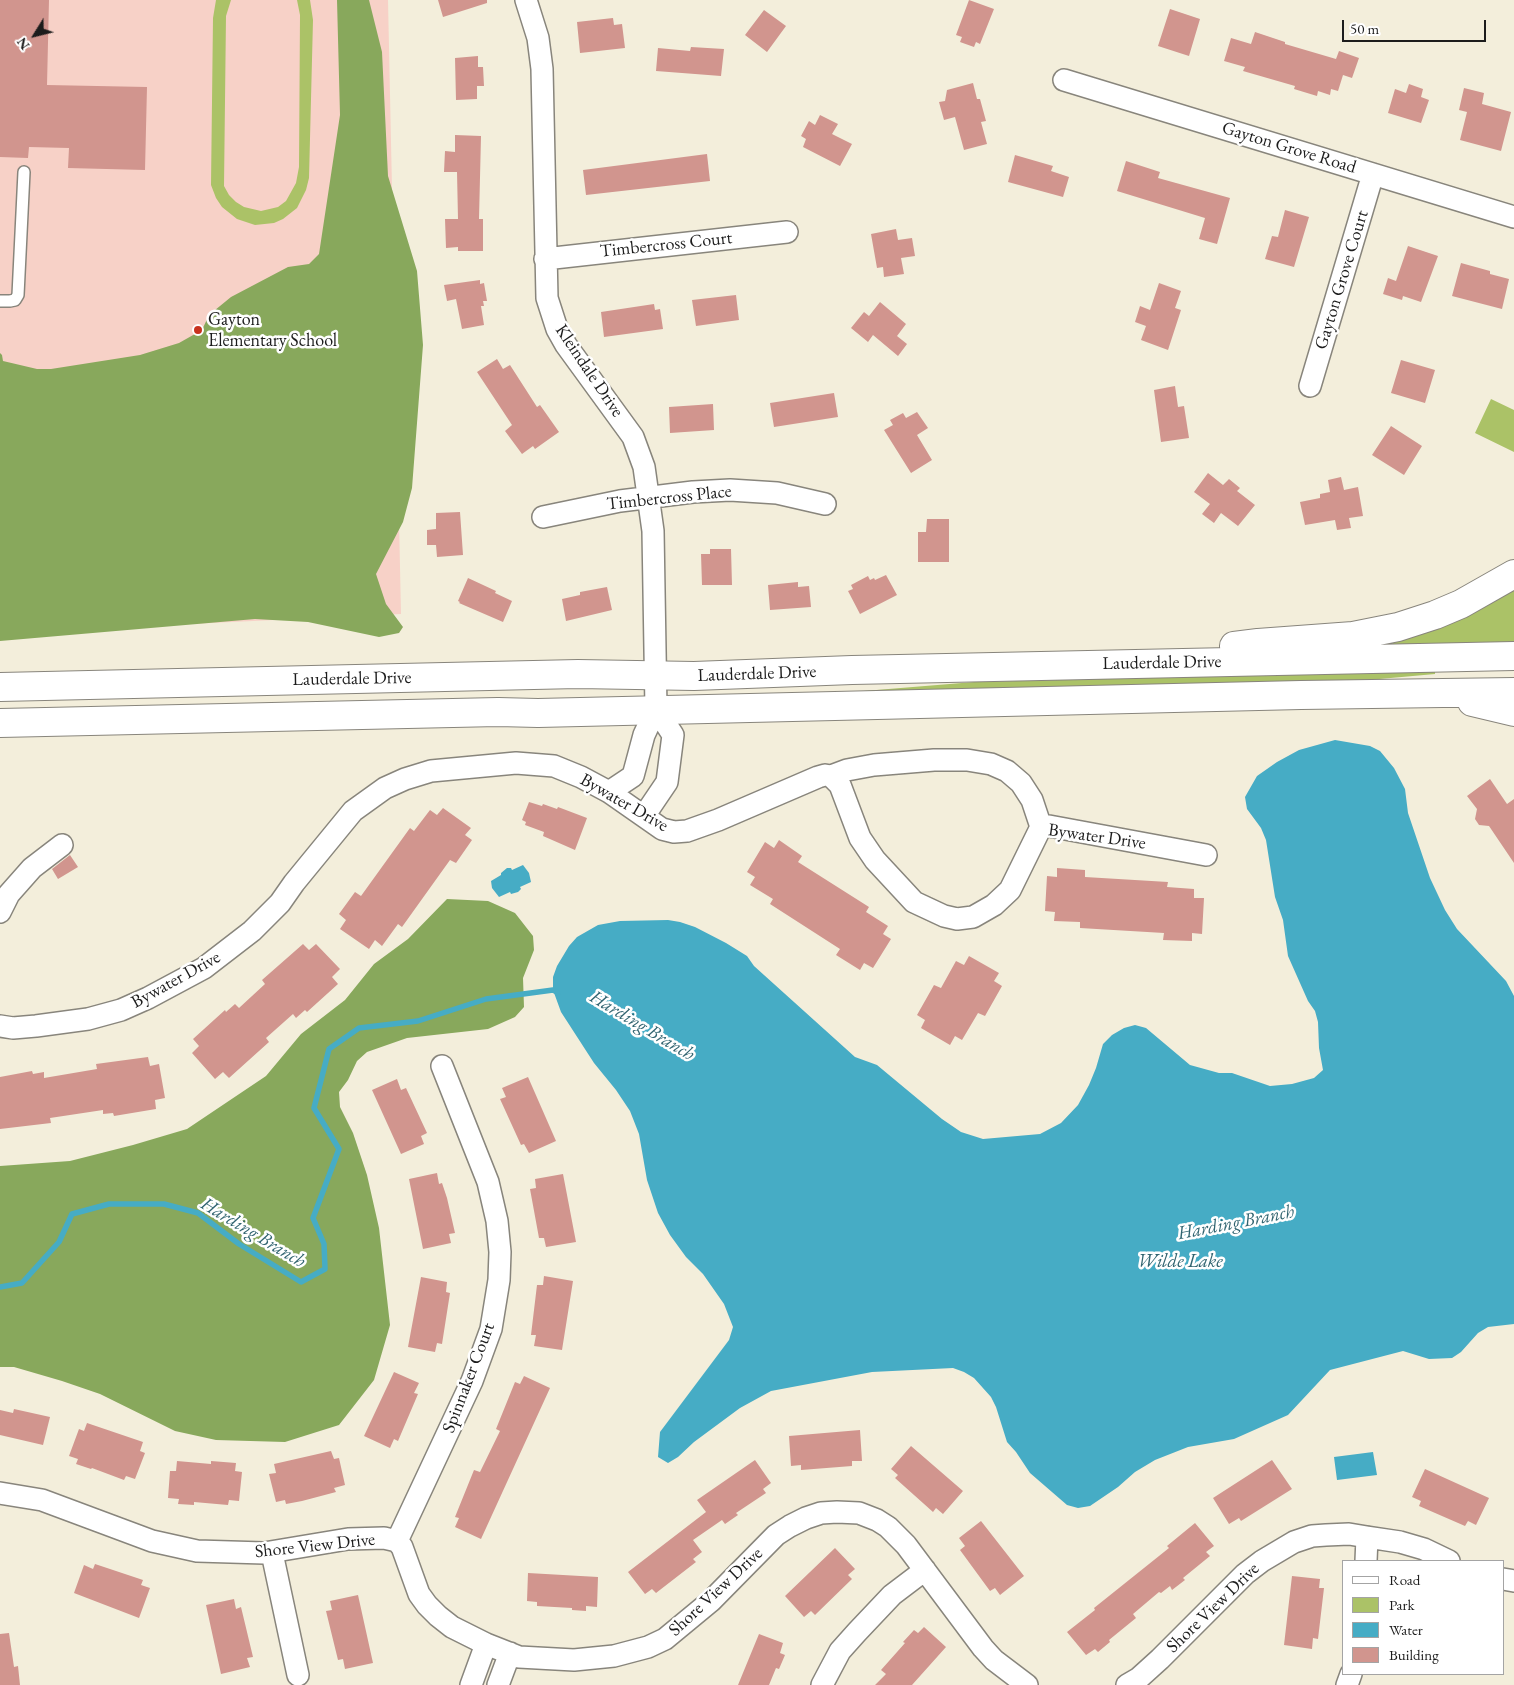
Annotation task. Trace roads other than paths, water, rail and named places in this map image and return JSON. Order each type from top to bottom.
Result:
[{"type":"main road","points":[[1115,664],[1258,642],[1353,636],[1398,627],[1461,604],[1514,574]]},
{"type":"main road","name":"Lauderdale Drive","points":[[0,687],[578,674],[694,676],[852,670],[1514,656]]},
{"type":"main road","name":"Lauderdale Drive","points":[[0,723],[1514,692]]},
{"type":"main road","points":[[1437,693],[1514,712]]},
{"type":"street","name":"Kleindale Drive","points":[[526,0],[538,38],[542,69],[547,298],[557,329],[566,345],[633,437],[644,467],[653,531],[656,710],[644,735],[633,776],[609,792]]},
{"type":"street","name":"Gayton Grove Road","points":[[1064,80],[1514,217]]},
{"type":"street","name":"Gayton Grove Court","points":[[1310,386],[1373,174]]},
{"type":"street","name":"Timbercross Court","points":[[545,259],[787,232]]},
{"type":"street","name":"Timbercross Place","points":[[543,517],[620,501],[693,492],[730,490],[777,493],[825,504]]},
{"type":"street","points":[[644,816],[667,782],[672,744],[672,735],[656,710]]},
{"type":"street","points":[[831,776],[874,764],[968,760],[991,764],[1007,771],[1021,783],[1032,800],[1040,828]]},
{"type":"street","name":"Bywater Drive","points":[[0,1026],[13,1028],[36,1026],[88,1019],[121,1010],[204,968],[252,931],[280,903],[353,811],[385,788],[404,779],[431,771],[516,763],[554,766],[581,777],[609,792],[662,829],[674,832],[687,831],[718,820],[818,777],[831,776],[840,785],[860,838],[875,860],[914,902],[944,916],[957,919],[973,917],[994,905],[1010,890],[1040,828],[1049,826],[1206,855]]},
{"type":"street","points":[[0,912],[9,894],[32,868],[62,845]]},
{"type":"street","name":"Spinnaker Court","points":[[397,1540],[472,1381],[491,1329],[499,1280],[500,1252],[497,1221],[488,1182],[442,1066]]},
{"type":"street","name":"Shore View Drive","points":[[0,1493],[42,1500],[152,1541],[197,1551],[272,1552],[348,1539],[384,1538],[397,1540],[402,1547],[419,1594],[427,1605],[452,1627],[518,1657],[574,1660],[614,1656],[648,1647],[665,1639],[711,1601],[776,1536],[790,1526],[806,1518],[822,1514],[859,1512],[888,1527],[906,1545],[983,1648],[994,1660],[1027,1685]]},
{"type":"street","name":"Shore View Drive","points":[[1127,1685],[1139,1678],[1160,1659],[1229,1589],[1262,1561],[1294,1542],[1312,1536],[1349,1534],[1400,1542],[1424,1549],[1447,1560]]},
{"type":"street","points":[[1366,1560],[1367,1537]]},
{"type":"street","points":[[272,1552],[298,1674]]},
{"type":"street","points":[[822,1685],[840,1651],[892,1595],[924,1570]]},
{"type":"street","points":[[471,1685],[486,1644]]},
{"type":"street","points":[[498,1685],[510,1653]]},
{"type":"lane","points":[[0,301],[10,302],[15,300],[18,295],[24,172]]},
{"type":"water","name":"Wilde Lake","points":[[1335,740],[1370,746],[1380,751],[1394,768],[1405,789],[1408,813],[1430,878],[1445,910],[1457,929],[1506,981],[1514,996],[1514,1324],[1488,1327],[1478,1333],[1461,1352],[1452,1358],[1429,1359],[1403,1351],[1330,1370],[1288,1415],[1234,1439],[1188,1447],[1155,1460],[1135,1472],[1118,1487],[1090,1506],[1078,1508],[1067,1505],[1030,1473],[1007,1442],[991,1397],[974,1378],[953,1368],[872,1372],[771,1391],[740,1408],[668,1463],[658,1457],[660,1432],[729,1340],[733,1327],[724,1304],[703,1274],[686,1257],[670,1235],[658,1213],[647,1180],[639,1134],[630,1111],[594,1063],[561,1012],[553,990],[553,977],[569,946],[577,937],[598,925],[620,921],[668,920],[695,927],[747,956],[754,966],[855,1057],[877,1065],[942,1119],[961,1132],[983,1139],[1040,1134],[1061,1123],[1078,1105],[1089,1085],[1103,1044],[1112,1035],[1124,1028],[1135,1025],[1146,1028],[1190,1065],[1219,1073],[1232,1073],[1270,1086],[1292,1084],[1314,1078],[1323,1070],[1319,1048],[1318,1022],[1315,1011],[1308,1001],[1288,956],[1283,920],[1275,897],[1266,840],[1261,828],[1247,809],[1245,797],[1257,776],[1277,762],[1299,750]]},
{"type":"water","points":[[523,865],[529,873],[531,882],[520,887],[521,889],[518,892],[511,894],[510,892],[499,897],[492,888],[491,881],[501,875],[507,868],[512,870]]},
{"type":"water","points":[[1373,1452],[1377,1475],[1337,1480],[1334,1457]]},
{"type":"waterway","name":"Harding Branch","points":[[0,1287],[22,1283],[59,1242],[72,1214],[109,1204],[164,1204],[198,1213],[239,1244],[301,1282],[325,1269],[324,1244],[313,1218],[339,1149],[314,1108],[329,1049],[359,1028],[418,1021],[486,999],[553,990],[558,993]]},
{"type":"place","name":"Gayton Elementary School","points":[[198,330]]}]
